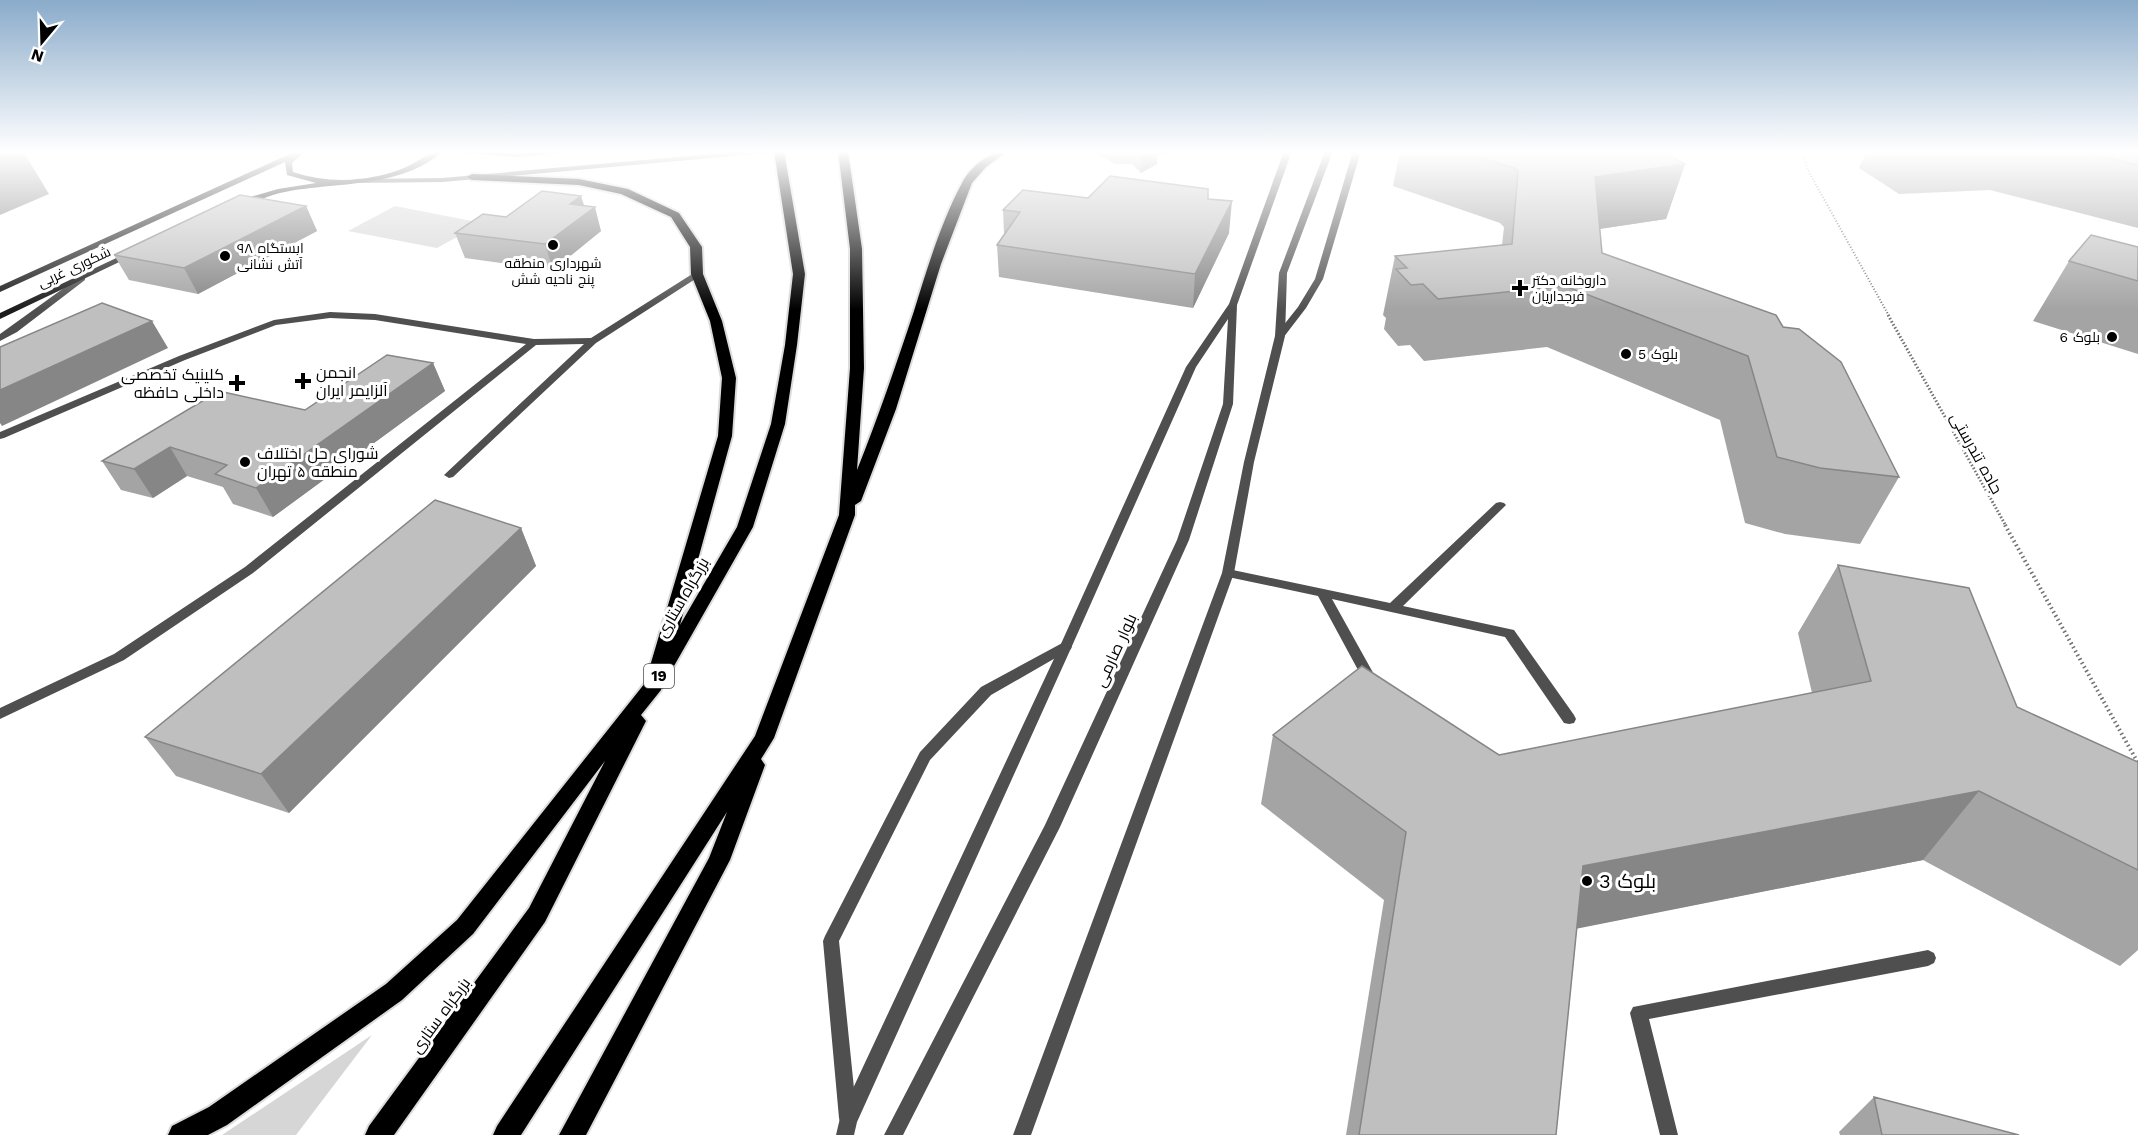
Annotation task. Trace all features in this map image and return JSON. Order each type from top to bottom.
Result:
[{"type":"highway","points":[[180,1135],[218,1116],[394,992],[465,927],[654,685],[724,436],[729,378],[716,321],[697,274],[696,247],[675,215],[655,204]]},
{"type":"highway","name":"بزرگراه ستاری","points":[[378,1135],[537,915],[654,685],[745,527],[778,424],[792,345],[799,274],[787,204]]},
{"type":"highway","points":[[847,515],[857,357],[856,249],[850,204]]},
{"type":"highway","points":[[572,1135],[719,860],[847,515],[889,409],[935,264],[959,204]]},
{"type":"highway","points":[[506,1135],[764,738]]},
{"type":"main road","name":"شکوری غربی","points":[[0,289],[186,204]]},
{"type":"main road","points":[[229,207],[239,204]]},
{"type":"main road","name":"شکوری غربی","points":[[0,316],[146,247]]},
{"type":"street","name":"بلوار صارمی","points":[[893,1135],[1052,826],[1183,540],[1228,404],[1233,305],[1269,204]]},
{"type":"street","points":[[1022,1135],[1228,573],[1250,462],[1280,336],[1283,273],[1309,204]]},
{"type":"street","points":[[1280,336],[1302,308],[1319,279],[1341,204]]},
{"type":"street","points":[[449,475],[593,341],[697,274]]},
{"type":"street","points":[[0,338],[14,330],[82,278]]},
{"type":"street","points":[[847,1128],[1191,367],[1233,305]]},
{"type":"street","points":[[0,436],[182,358],[274,323],[330,315],[375,317],[534,342],[593,341]]},
{"type":"street","points":[[0,714],[119,657],[249,570],[534,342]]},
{"type":"street","points":[[1393,608],[1500,505]]},
{"type":"street","points":[[1228,573],[1509,633],[1569,719]]},
{"type":"street","points":[[1322,593],[1377,694]]},
{"type":"street","points":[[847,1128],[831,941],[925,756],[986,691],[1066,646]]},
{"type":"street","points":[[1669,1135],[1639,1012],[1928,958]]},
{"type":"path","name":"جاده تندرستی","points":[[1827,204],[2138,763]]},
{"type":"shaded area","points":[[395,206],[482,223],[437,248],[348,231]]},
{"type":"shaded area","points":[[372,1035],[296,1135],[222,1135]]},
{"type":"building","points":[[221,204],[306,206],[184,268],[114,255]]},
{"type":"building","points":[[524,204],[570,204],[595,207],[545,244],[455,233],[483,214],[506,217]]},
{"type":"building","points":[[1009,204],[1230,204],[1195,274],[997,245],[1020,212],[1003,210]]},
{"type":"building","points":[[1515,204],[1597,204],[1602,253],[1776,315],[1783,327],[1799,329],[1841,362],[1899,477],[1820,468],[1777,457],[1748,356],[1565,286],[1438,299],[1423,284],[1411,285],[1396,269],[1407,268],[1395,256],[1512,244]]},
{"type":"building","points":[[2091,235],[2138,247],[2138,281],[2069,261]]},
{"type":"building","points":[[102,303],[152,321],[0,390],[0,347]]},
{"type":"building","points":[[387,355],[433,363],[256,488],[215,474],[227,465],[170,447],[134,469],[102,461],[219,391],[305,410]]},
{"type":"building","points":[[435,500],[521,528],[261,774],[145,737]]},
{"type":"building","points":[[1838,565],[1969,588],[2017,707],[2138,762],[2138,870],[1979,791],[1583,866],[1556,1135],[1359,1135],[1406,832],[1273,735],[1362,666],[1499,755],[1871,681]]},
{"type":"building","points":[[1874,1097],[2019,1135],[1882,1135]]},
{"type":"place","name":"شهرداری منطقه پنج ناحیه شش","points":[[553,245]]},
{"type":"place","name":"ایستگاه ۹۸ آتش نشانی","points":[[225,256]]},
{"type":"place","name":"داروخانه دکتر فرجداریان","points":[[1520,288]]},
{"type":"place","name":"بلوک 6","points":[[2112,337]]},
{"type":"place","name":"بلوک 5","points":[[1626,354]]},
{"type":"place","name":"انجمن آلزایمر ایران","points":[[303,381]]},
{"type":"place","name":"کلینیک تخصصی داخلی حافظه","points":[[237,383]]},
{"type":"place","name":"شورای حل اختلاف منطقه ۵ تهران","points":[[245,462]]},
{"type":"place","name":"بلوک 3","points":[[1587,881]]}]
